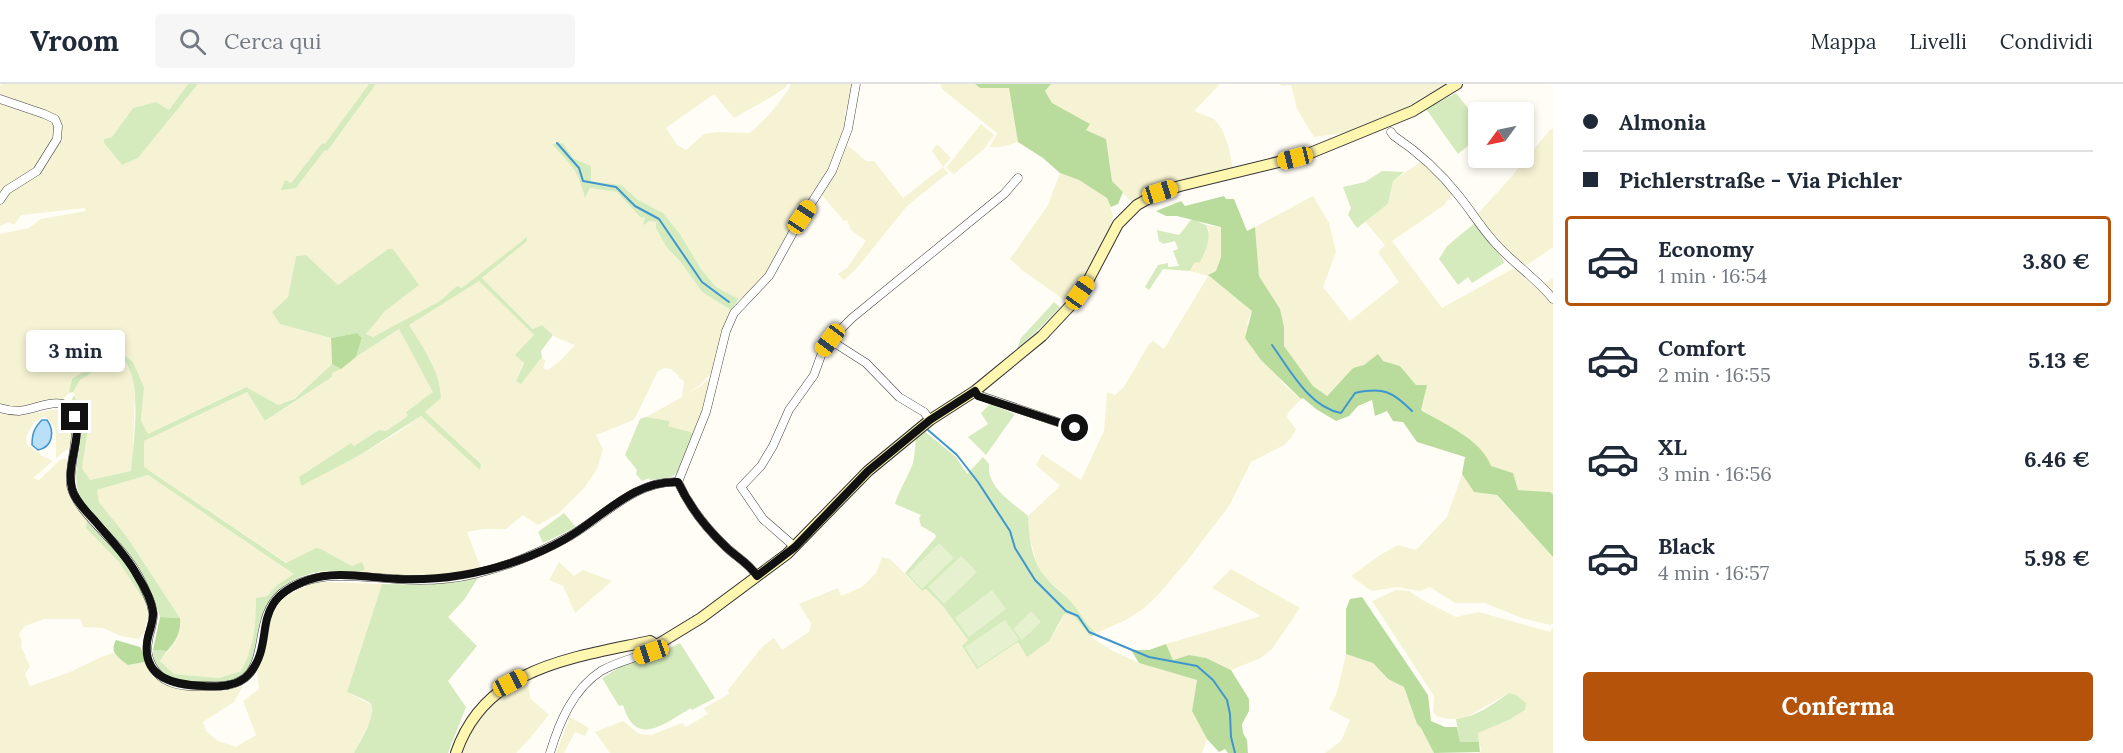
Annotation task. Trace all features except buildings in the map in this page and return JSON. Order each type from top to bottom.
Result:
[{"type":"street","points":[[678,482],[706,412],[726,331],[739,307],[769,276],[796,227],[832,171],[848,129],[856,84]]},
{"type":"street","points":[[550,753],[561,720],[589,681],[612,666],[654,650],[656,645],[700,618],[757,576],[795,547],[854,484],[930,420],[975,391],[1042,336],[1066,312],[1088,281],[1118,224],[1146,199],[1180,186],[1303,156],[1413,111],[1457,84]]},
{"type":"street","points":[[0,99],[55,119],[58,126],[54,144],[36,171],[7,190],[0,200]]},
{"type":"street","points":[[1392,132],[1394,136],[1419,154],[1451,187],[1505,254],[1553,299]]},
{"type":"street","points":[[795,547],[764,519],[741,487],[761,466],[773,447],[789,410],[814,375],[823,350],[852,318],[1004,194],[1018,178]]},
{"type":"street","points":[[830,340],[866,363],[899,397],[924,412],[930,420]]},
{"type":"street","points":[[975,391],[978,396],[1075,428]]},
{"type":"street","points":[[0,408],[20,411],[60,404],[70,409],[76,422],[70,473],[72,489],[81,505],[128,559],[151,602],[153,614],[147,654],[151,664],[162,678],[181,685],[226,686],[239,682],[249,674],[257,662],[268,614],[273,603],[281,594],[308,580],[325,576],[444,579],[475,574],[507,565],[539,552],[576,533],[628,496],[646,488],[678,482]]},
{"type":"street","points":[[678,482],[692,507],[720,542],[746,563],[757,576]]},
{"type":"street","points":[[456,753],[462,735],[475,713],[510,683],[536,671],[585,656],[650,641],[656,645]]},
{"type":"shaded area","points":[[2,84],[188,84],[169,110],[156,102],[133,108],[112,137],[104,143],[122,165],[138,158],[198,84],[369,84],[325,145],[322,143],[290,184],[296,188],[324,150],[328,150],[376,84],[787,84],[773,96],[734,118],[714,94],[666,128],[677,145],[686,150],[704,134],[750,133],[769,115],[789,89],[790,84],[856,84],[854,95],[844,113],[851,116],[844,142],[866,161],[874,161],[903,198],[943,167],[948,173],[907,206],[857,268],[844,280],[838,274],[847,268],[866,241],[851,230],[847,220],[844,221],[820,193],[778,260],[743,301],[716,287],[663,213],[637,200],[621,185],[591,181],[591,166],[573,158],[563,143],[553,144],[574,167],[580,177],[585,197],[590,188],[617,192],[641,218],[645,216],[644,224],[650,221],[656,222],[667,248],[679,260],[702,292],[731,310],[723,328],[716,368],[700,385],[686,394],[701,386],[707,380],[713,384],[698,434],[668,426],[669,421],[646,417],[682,397],[684,381],[671,369],[664,368],[658,371],[634,420],[596,435],[603,449],[597,469],[585,487],[559,513],[538,525],[523,515],[506,529],[467,532],[480,566],[479,573],[457,577],[353,576],[352,566],[316,548],[287,563],[144,467],[144,441],[247,392],[266,421],[332,377],[332,373],[399,329],[434,392],[407,411],[408,416],[386,431],[379,430],[354,446],[351,444],[299,477],[301,485],[360,455],[421,416],[480,469],[481,464],[425,412],[441,398],[432,363],[408,325],[479,280],[534,335],[516,381],[521,383],[542,357],[545,361],[543,368],[548,370],[575,345],[557,338],[542,325],[534,329],[482,278],[527,241],[462,288],[457,287],[440,301],[373,337],[365,334],[385,311],[418,285],[388,249],[338,285],[306,255],[296,256],[288,297],[277,307],[280,324],[331,338],[332,364],[293,399],[278,405],[245,387],[148,434],[141,420],[144,387],[133,362],[118,350],[72,379],[69,393],[63,399],[16,408],[0,404],[0,234],[29,228],[41,219],[86,211],[85,208],[21,215],[14,225],[9,222],[0,226],[0,86]]},
{"type":"shaded area","points":[[940,84],[975,84],[980,88],[1009,88],[1018,142],[1001,147],[990,147],[997,133],[942,89]]},
{"type":"shaded area","points":[[1051,84],[1220,84],[1194,111],[1214,119],[1222,129],[1229,148],[1233,170],[1132,203],[1112,181],[1106,139],[1086,130],[1089,124],[1052,103],[1045,91]]},
{"type":"shaded area","points":[[1280,84],[1446,84],[1398,112],[1345,133],[1314,137],[1297,109],[1291,85],[1282,86]]},
{"type":"shaded area","points":[[981,124],[994,135],[984,149],[954,174],[946,168]]},
{"type":"shaded area","points":[[1553,129],[1553,247],[1523,268],[1475,217],[1519,168],[1534,168],[1534,149]]},
{"type":"shaded area","points":[[937,144],[951,158],[943,167],[932,151]]},
{"type":"shaded area","points":[[1422,161],[1452,195],[1443,206],[1392,241],[1442,308],[1514,268],[1537,289],[1553,278],[1553,494],[1517,490],[1513,473],[1491,466],[1473,442],[1421,409],[1416,385],[1400,366],[1383,361],[1353,368],[1326,396],[1313,386],[1284,346],[1284,327],[1280,309],[1259,276],[1255,227],[1313,196],[1329,223],[1336,252],[1323,287],[1350,321],[1399,282],[1378,252],[1385,245],[1365,222],[1388,204],[1393,181]]},
{"type":"shaded area","points":[[1060,173],[1079,180],[1108,198],[1113,215],[1111,226],[1090,266],[1067,302],[1010,259],[1048,205]]},
{"type":"shaded area","points":[[1206,225],[1221,227],[1221,257],[1216,271],[1209,276],[1252,311],[1247,324],[1283,384],[1301,399],[1287,417],[1296,429],[1284,445],[1251,462],[1229,506],[1157,596],[1126,620],[1096,633],[1087,626],[1064,594],[1043,575],[1036,562],[1029,533],[1028,516],[1060,486],[1036,465],[1042,454],[1081,480],[1104,431],[1107,392],[1115,395],[1124,387],[1149,344],[1153,341],[1164,349],[1208,276],[1190,271],[1209,230]]},
{"type":"shaded area","points":[[119,356],[132,373],[135,398],[132,471],[90,480],[82,468],[89,423],[73,392],[80,380]]},
{"type":"shaded area","points":[[58,409],[65,411],[71,419],[71,446],[56,458],[56,434],[53,425],[45,416],[34,422],[26,437],[27,444],[42,456],[53,461],[33,478],[39,480],[60,460],[68,459],[68,486],[73,501],[87,519],[87,528],[119,562],[136,587],[146,603],[148,615],[144,634],[138,639],[121,636],[103,628],[83,627],[80,619],[44,619],[25,626],[19,634],[21,647],[30,666],[25,674],[30,686],[68,673],[113,653],[128,665],[145,662],[152,675],[162,683],[174,688],[221,691],[243,686],[234,702],[203,722],[206,731],[218,741],[236,747],[256,735],[243,701],[259,689],[257,671],[270,619],[285,596],[312,583],[382,584],[347,692],[370,704],[373,708],[372,717],[354,753],[0,753],[0,412],[22,415]]},
{"type":"shaded area","points":[[1462,474],[1474,492],[1496,495],[1553,557],[1553,623],[1550,625],[1522,618],[1485,603],[1455,603],[1430,587],[1420,591],[1397,587],[1371,591],[1351,576],[1398,545],[1416,550],[1447,517]]},
{"type":"shaded area","points":[[148,475],[295,574],[277,585],[267,596],[256,598],[256,618],[250,657],[241,671],[219,678],[174,674],[160,661],[174,643],[180,618],[127,537],[99,502],[97,490]]},
{"type":"shaded area","points":[[882,557],[891,560],[922,591],[926,589],[942,605],[969,641],[1019,642],[1027,656],[1057,629],[1064,614],[1073,615],[1091,637],[1111,650],[1139,663],[1197,680],[1192,711],[1207,739],[1202,753],[610,753],[595,732],[623,721],[639,734],[651,735],[682,723],[686,727],[708,714],[704,708],[729,694],[728,690],[762,647],[774,638],[782,650],[810,631],[811,623],[799,604],[838,588],[841,596],[862,587],[876,573]]},
{"type":"shaded area","points":[[559,562],[574,576],[583,570],[612,581],[575,613],[563,586],[549,580]]},
{"type":"shaded area","points":[[1231,569],[1300,608],[1272,649],[1261,658],[1231,670],[1206,658],[1189,655],[1173,660],[1166,644],[1261,616],[1212,588]]},
{"type":"shaded area","points":[[1396,590],[1409,591],[1456,617],[1479,612],[1550,632],[1553,627],[1553,753],[1477,753],[1481,749],[1477,733],[1509,720],[1525,710],[1509,693],[1465,718],[1450,719],[1438,717],[1433,713],[1434,696],[1372,601]]},
{"type":"shaded area","points":[[1346,654],[1373,663],[1388,679],[1404,687],[1417,724],[1434,753],[1325,753],[1341,741],[1350,720],[1329,709],[1337,692]]},
{"type":"shaded area","points":[[527,682],[531,699],[549,715],[530,738],[516,753],[461,753],[473,728],[491,706]]},
{"type":"shaded area","points":[[570,717],[589,728],[585,736],[575,732],[564,753],[556,753]]},
{"type":"green space","points":[[188,84],[198,84],[138,158],[122,165],[104,143],[104,139],[112,137],[133,108],[156,102],[169,110]]},
{"type":"green space","points":[[369,84],[376,84],[328,150],[324,151],[296,188],[281,190],[285,180],[291,183],[322,143],[325,144]]},
{"type":"green space","points":[[975,84],[1051,84],[1045,91],[1052,103],[1090,124],[1086,130],[1106,139],[1112,181],[1123,192],[1118,204],[1111,207],[1107,198],[1079,180],[1060,173],[1043,158],[1018,142],[1009,88],[980,88]]},
{"type":"green space","points":[[1456,93],[1468,108],[1468,146],[1458,154],[1426,109]]},
{"type":"green space","points":[[563,143],[573,158],[591,166],[591,181],[621,185],[638,200],[663,213],[716,287],[739,299],[731,310],[702,292],[679,260],[667,248],[656,228],[656,222],[650,221],[643,225],[645,217],[641,218],[617,192],[590,188],[585,198],[576,174],[552,144]]},
{"type":"green space","points":[[1382,171],[1404,172],[1393,181],[1388,204],[1357,228],[1348,215],[1351,208],[1343,187],[1365,182]]},
{"type":"green space","points":[[1224,196],[1226,199],[1234,199],[1247,231],[1255,227],[1259,276],[1280,309],[1284,327],[1284,346],[1313,386],[1327,396],[1353,368],[1364,365],[1378,354],[1383,361],[1400,366],[1416,385],[1427,385],[1421,410],[1471,440],[1486,456],[1491,466],[1513,473],[1518,490],[1553,494],[1553,557],[1497,495],[1474,492],[1462,474],[1465,457],[1417,442],[1403,422],[1393,421],[1387,411],[1375,416],[1372,400],[1358,406],[1349,416],[1336,421],[1303,398],[1301,399],[1261,360],[1245,338],[1252,311],[1208,275],[1216,271],[1221,257],[1221,227],[1177,216],[1166,216],[1156,211],[1181,201],[1185,206]]},
{"type":"green space","points":[[1191,220],[1206,225],[1208,230],[1208,244],[1200,262],[1194,263],[1190,271],[1163,269],[1149,290],[1145,287],[1158,265],[1168,263],[1168,267],[1179,266],[1173,251],[1178,249],[1175,241],[1163,244],[1159,241],[1157,230],[1179,235]]},
{"type":"green space","points":[[1476,222],[1504,263],[1472,283],[1468,277],[1458,285],[1439,259],[1447,246]]},
{"type":"green space","points":[[527,237],[527,241],[482,278],[533,329],[542,325],[553,335],[541,351],[542,357],[521,384],[516,381],[524,363],[515,355],[534,335],[479,281],[409,325],[430,360],[440,388],[441,398],[425,412],[481,464],[480,470],[421,416],[360,455],[301,486],[299,477],[351,443],[354,446],[379,430],[386,431],[408,416],[406,412],[433,392],[399,329],[356,357],[362,338],[357,333],[331,338],[280,324],[272,312],[288,297],[296,256],[306,255],[338,285],[388,249],[393,249],[419,285],[385,311],[366,334],[373,337],[440,301],[457,286],[462,288]]},
{"type":"green space","points":[[1054,302],[1060,307],[1017,349],[1021,338]]},
{"type":"green space","points":[[357,333],[362,338],[356,357],[341,369],[332,364],[331,338]]},
{"type":"green space","points":[[118,350],[133,362],[144,387],[141,420],[148,434],[246,387],[278,405],[294,399],[332,364],[341,369],[265,421],[247,392],[144,441],[144,467],[286,563],[316,548],[352,566],[362,562],[365,569],[353,576],[353,572],[335,571],[309,574],[285,585],[268,604],[253,662],[246,673],[235,679],[202,683],[170,678],[158,670],[153,650],[167,651],[160,661],[174,674],[219,678],[241,671],[249,654],[253,636],[256,598],[267,596],[277,585],[294,574],[148,475],[97,490],[99,502],[127,537],[180,618],[160,617],[153,597],[137,568],[90,512],[81,498],[76,480],[81,434],[77,413],[70,404],[74,395],[89,423],[82,468],[90,480],[131,471],[136,409],[132,377],[127,364],[119,356],[80,380],[73,392],[69,393],[72,379]]},
{"type":"green space","points":[[990,404],[1015,414],[986,455],[968,437],[988,424],[981,413]]},
{"type":"green space","points":[[646,417],[670,421],[668,426],[698,434],[676,474],[668,478],[650,480],[649,478],[642,481],[636,474],[637,470],[625,455],[640,419]]},
{"type":"green space","points":[[924,431],[956,457],[967,474],[983,457],[989,464],[989,472],[996,487],[1028,516],[1031,546],[1039,568],[1046,578],[1066,596],[1096,633],[1091,637],[1073,615],[1064,614],[1049,641],[1027,657],[1018,642],[977,669],[962,646],[968,640],[942,605],[926,589],[922,591],[905,573],[936,537],[935,534],[921,526],[919,518],[921,515],[895,504],[913,463],[916,438]]},
{"type":"green space","points":[[564,513],[576,527],[543,543],[538,532]]},
{"type":"green space","points":[[87,519],[131,569],[146,603],[119,562],[86,528]]},
{"type":"green space","points":[[939,543],[954,558],[922,589],[908,574]]},
{"type":"green space","points":[[961,556],[977,572],[944,604],[928,587]]},
{"type":"green space","points":[[478,578],[464,600],[448,617],[477,646],[448,681],[466,707],[448,753],[354,753],[367,728],[372,707],[370,703],[347,692],[382,584],[427,585]]},
{"type":"green space","points":[[992,590],[1006,609],[969,637],[955,618]]},
{"type":"green space","points":[[1362,597],[1428,695],[1431,721],[1445,727],[1457,727],[1460,742],[1479,742],[1480,752],[1434,753],[1417,724],[1404,687],[1388,679],[1373,663],[1346,654],[1346,609],[1350,599]]},
{"type":"green space","points":[[1031,611],[1041,622],[1022,640],[1013,629]]},
{"type":"green space","points":[[160,617],[180,618],[178,635],[167,651],[153,650]]},
{"type":"green space","points":[[1005,620],[1019,640],[978,667],[965,647]]},
{"type":"green space","points":[[116,640],[140,647],[146,658],[145,662],[128,665],[114,652]]},
{"type":"green space","points":[[680,643],[715,698],[652,729],[635,726],[623,705],[619,706],[602,678],[622,666],[647,659]]},
{"type":"green space","points":[[1166,644],[1173,660],[1189,655],[1206,658],[1231,670],[1249,699],[1249,711],[1242,724],[1248,753],[1228,753],[1225,749],[1219,752],[1207,739],[1192,711],[1197,680],[1139,663],[1131,650],[1149,650]]},
{"type":"green space","points":[[1509,693],[1516,695],[1526,703],[1525,710],[1509,720],[1478,733],[1479,742],[1460,743],[1456,719],[1477,713]]},
{"type":"water","points":[[42,420],[47,420],[50,424],[52,434],[47,446],[38,450],[32,445],[32,438]]},
{"type":"waterway","points":[[557,143],[579,168],[583,181],[616,187],[635,206],[659,219],[702,282],[729,302]]},
{"type":"waterway","points":[[1272,345],[1301,386],[1319,403],[1330,409],[1341,413],[1355,393],[1373,390],[1393,395],[1412,411]]},
{"type":"waterway","points":[[928,430],[957,455],[978,482],[1010,531],[1015,548],[1035,580],[1066,611],[1078,616],[1089,632],[1149,657],[1197,666],[1213,680],[1227,700],[1235,753]]},
{"type":"route","points":[[75,417],[76,437],[70,473],[72,489],[81,505],[128,559],[143,584],[151,602],[153,614],[147,643],[147,654],[151,664],[162,678],[170,682],[214,687],[239,682],[249,674],[257,662],[268,614],[273,603],[290,588],[308,580],[325,576],[444,579],[475,574],[507,565],[539,552],[576,533],[628,496],[646,488],[671,482],[678,482],[692,507],[720,542],[746,563],[757,576],[795,547],[868,471],[930,420],[975,391],[978,396],[1075,428]]}]
